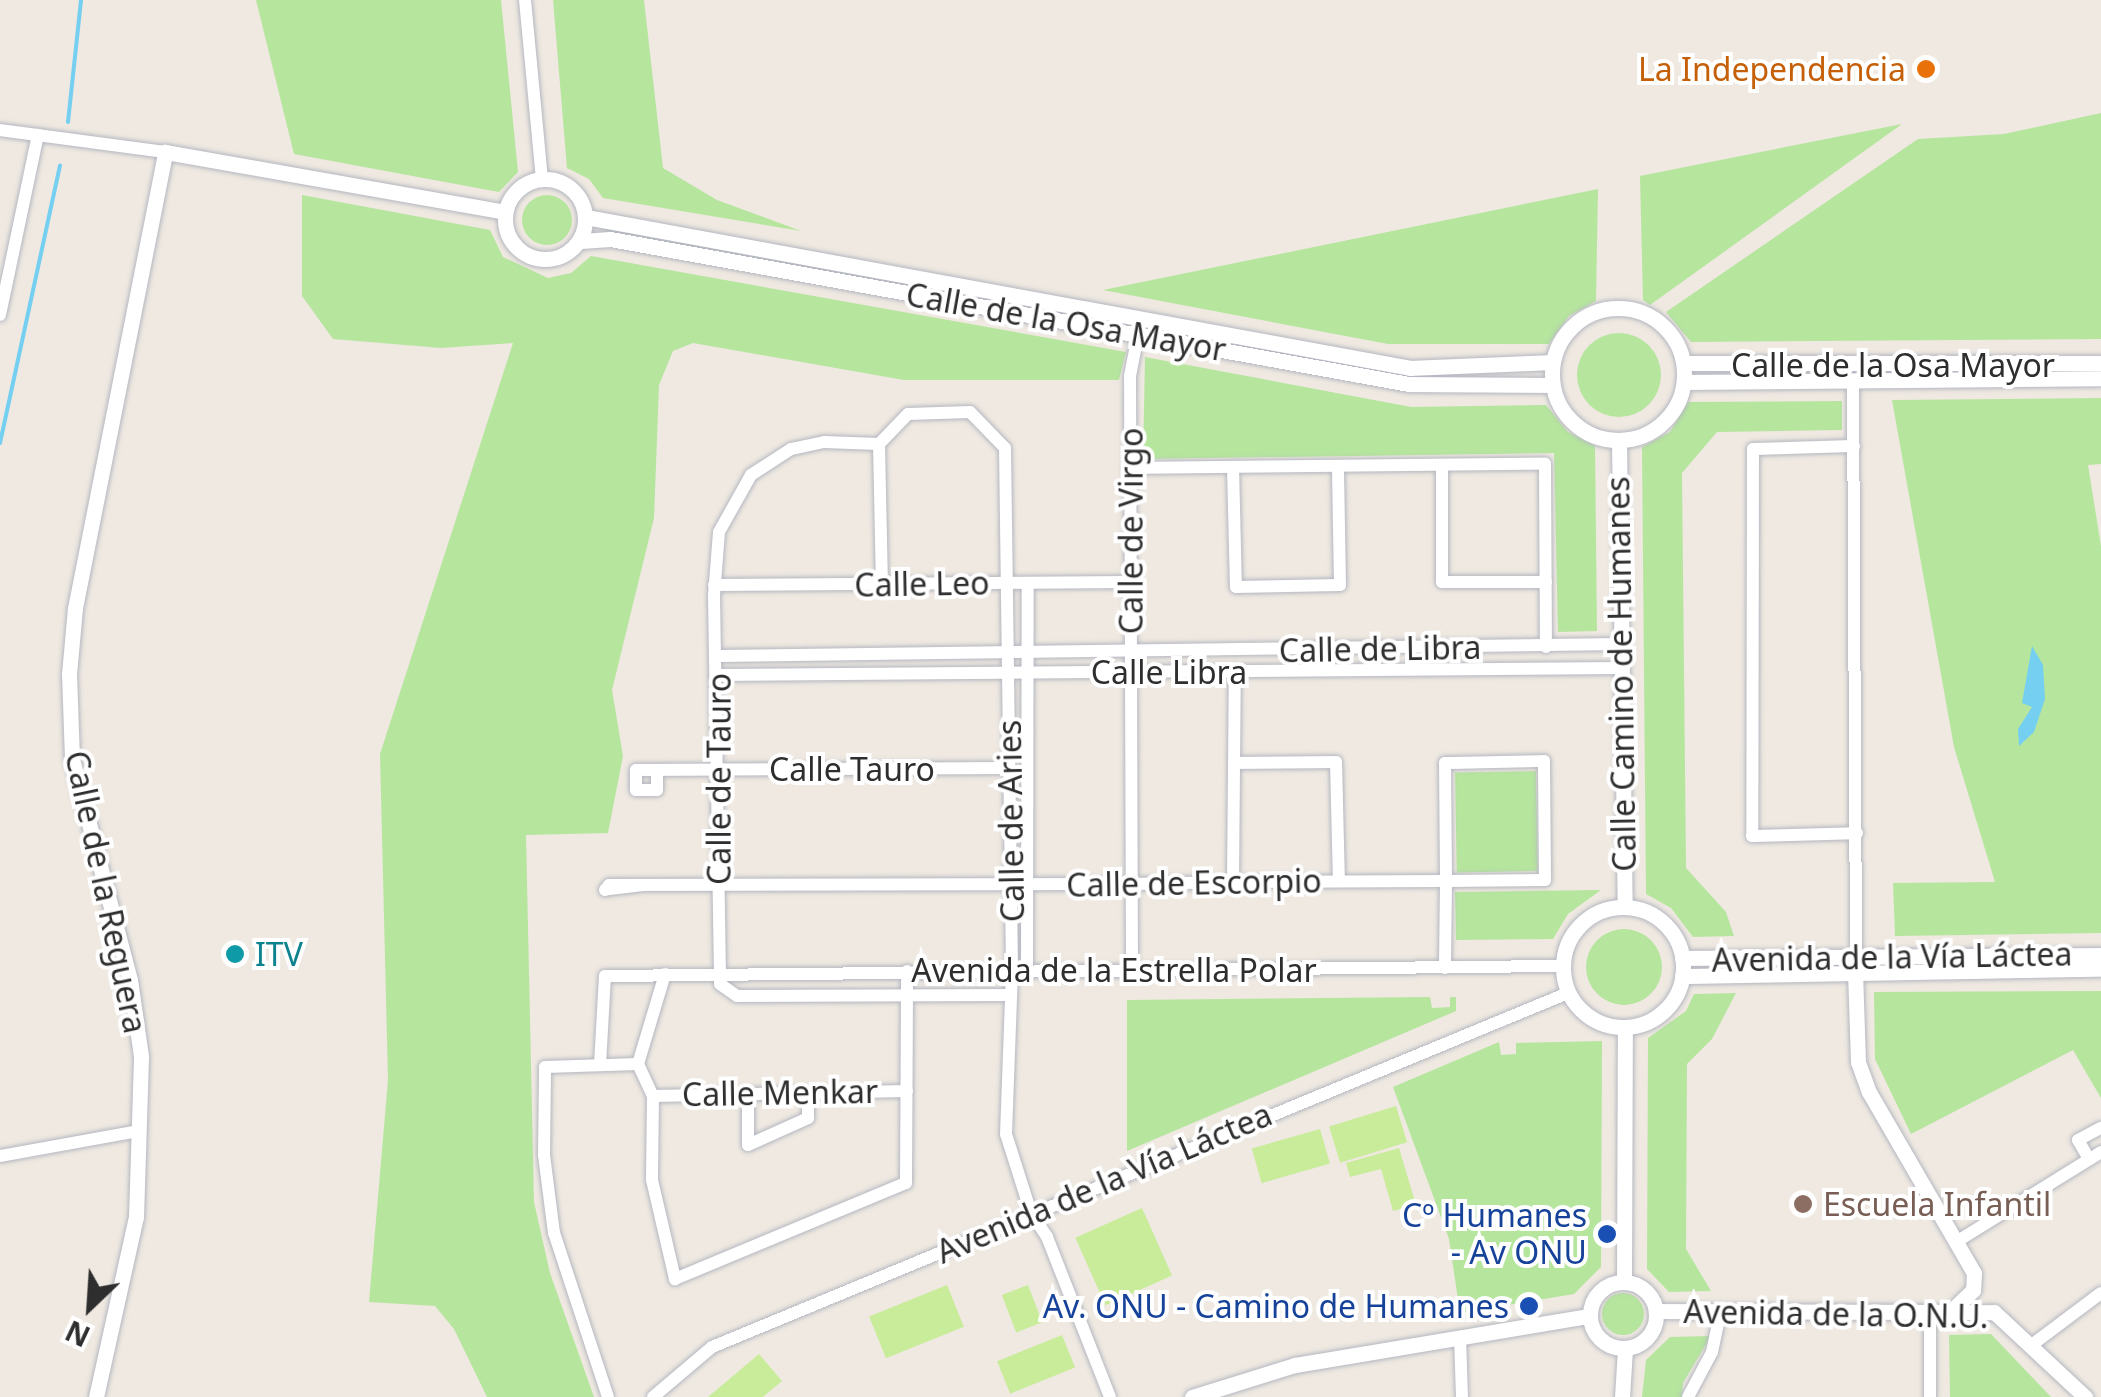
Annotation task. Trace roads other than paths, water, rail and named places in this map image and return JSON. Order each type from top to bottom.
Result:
[{"type":"street","points":[[525,0],[542,178]]},
{"type":"street","points":[[0,130],[165,152],[505,212]]},
{"type":"street","points":[[0,314],[38,135]]},
{"type":"street","name":"Calle de la Reguera","points":[[96,1397],[136,1217],[141,1056],[130,980],[72,759],[70,674],[75,608],[165,152]]},
{"type":"street","points":[[542,178],[566,184],[586,216],[581,241],[564,256],[535,259],[510,240],[505,212],[517,190],[542,178]]},
{"type":"street","name":"Calle de la Osa Mayor","points":[[586,216],[1410,368],[1552,362]]},
{"type":"street","name":"Calle de la Osa Mayor","points":[[581,241],[610,239],[1409,384],[1552,385]]},
{"type":"street","points":[[1616,307],[1650,315],[1671,332],[1684,364],[1684,382],[1669,417],[1638,438],[1619,440],[1576,425],[1552,385],[1552,362],[1579,319],[1616,307]]},
{"type":"street","name":"Calle de Virgo","points":[[1132,969],[1130,376],[1138,334]]},
{"type":"street","name":"Calle de la Osa Mayor","points":[[1684,364],[2101,364]]},
{"type":"street","name":"Calle de la Osa Mayor","points":[[1684,382],[2101,378]]},
{"type":"street","points":[[1853,382],[1858,1062],[1884,1122],[1970,1264],[1973,1290],[1950,1312]]},
{"type":"street","name":"Calle de Aries","points":[[879,444],[908,414],[970,412],[1005,448],[1011,884],[1019,972]]},
{"type":"street","name":"Calle Camino de Humanes","points":[[1619,440],[1625,907]]},
{"type":"street","points":[[714,585],[725,513],[751,476],[791,449],[841,441],[879,444],[882,585]]},
{"type":"street","points":[[1854,446],[1753,449],[1752,836],[1858,833]]},
{"type":"street","points":[[1130,468],[1546,464],[1546,647]]},
{"type":"street","points":[[1442,465],[1442,582],[1546,582]]},
{"type":"street","points":[[1233,467],[1236,587],[1340,586],[1338,466]]},
{"type":"street","name":"Calle Leo","points":[[714,585],[1130,582]]},
{"type":"street","name":"Calle de Aries","points":[[1028,583],[1027,884],[1019,972],[1008,995],[1006,1134],[1031,1213],[1048,1237],[1110,1397]]},
{"type":"street","name":"Calle de Tauro","points":[[714,585],[719,656],[719,973]]},
{"type":"street","name":"Calle de Libra","points":[[719,656],[1621,644]]},
{"type":"street","name":"Calle Libra","points":[[717,675],[1621,668]]},
{"type":"street","points":[[1233,882],[1235,672]]},
{"type":"street","name":"Calle de Escorpio","points":[[643,885],[1133,884],[1233,882],[1446,880],[1545,880],[1544,761],[1445,763],[1446,880],[1445,968]]},
{"type":"street","points":[[1235,763],[1336,762],[1339,881]]},
{"type":"street","name":"Calle Tauro","points":[[657,770],[657,790],[636,790],[636,770],[1009,768]]},
{"type":"street","points":[[1625,907],[1663,922],[1682,967],[1663,1012],[1625,1027],[1592,1018],[1568,993],[1562,966],[1575,930],[1589,918],[1625,907]]},
{"type":"street","name":"Avenida de la Vía Láctea","points":[[1682,967],[2101,955]]},
{"type":"street","name":"Avenida de la Vía Láctea","points":[[1856,964],[2101,969]]},
{"type":"street","name":"Avenida de la Estrella Polar","points":[[600,1065],[605,976],[1562,966]]},
{"type":"street","points":[[665,974],[638,1064],[653,1096],[652,1180],[675,1280],[906,1183],[907,971]]},
{"type":"street","points":[[719,973],[732,996],[1008,995]]},
{"type":"street","name":"Avenida de la Vía Láctea","points":[[653,1397],[712,1347],[1568,993]]},
{"type":"street","points":[[1624,1282],[1625,1027]]},
{"type":"street","points":[[608,1397],[554,1232],[544,1155],[545,1066],[638,1064]]},
{"type":"street","name":"Calle Menkar","points":[[653,1096],[907,1091]]},
{"type":"street","points":[[748,1094],[748,1145],[808,1118],[808,1093]]},
{"type":"street","points":[[1956,1242],[2095,1155],[2078,1140],[2101,1128]]},
{"type":"street","points":[[0,1156],[139,1131]]},
{"type":"street","points":[[1624,1282],[1646,1290],[1656,1312],[1645,1341],[1625,1348],[1600,1340],[1589,1316],[1603,1288],[1624,1282]]},
{"type":"street","points":[[2085,1397],[2034,1344],[2101,1294]]},
{"type":"street","name":"Avenida de la O.N.U.","points":[[1656,1312],[1994,1312],[2014,1324],[2034,1344]]},
{"type":"street","points":[[1930,1312],[1930,1397]]},
{"type":"street","points":[[1688,1397],[1712,1352],[1720,1313]]},
{"type":"street","points":[[1192,1397],[1295,1365],[1589,1316]]},
{"type":"street","points":[[1460,1337],[1462,1397]]},
{"type":"street","points":[[1622,1397],[1625,1348]]},
{"type":"water","points":[[2032,646],[2043,665],[2045,699],[2034,732],[2019,746],[2018,729],[2032,707],[2022,703]]},
{"type":"waterway","points":[[68,122],[81,0]]},
{"type":"waterway","points":[[0,443],[60,165]]},
{"type":"place","name":"La Independencia","points":[[1926,69]]},
{"type":"place","name":"ITV","points":[[235,954]]},
{"type":"place","name":"Escuela Infantil","points":[[1803,1204]]},
{"type":"place","name":"Cº Humanes - Av ONU","points":[[1607,1234]]},
{"type":"place","name":"Av. ONU - Camino de Humanes","points":[[1529,1306]]}]
